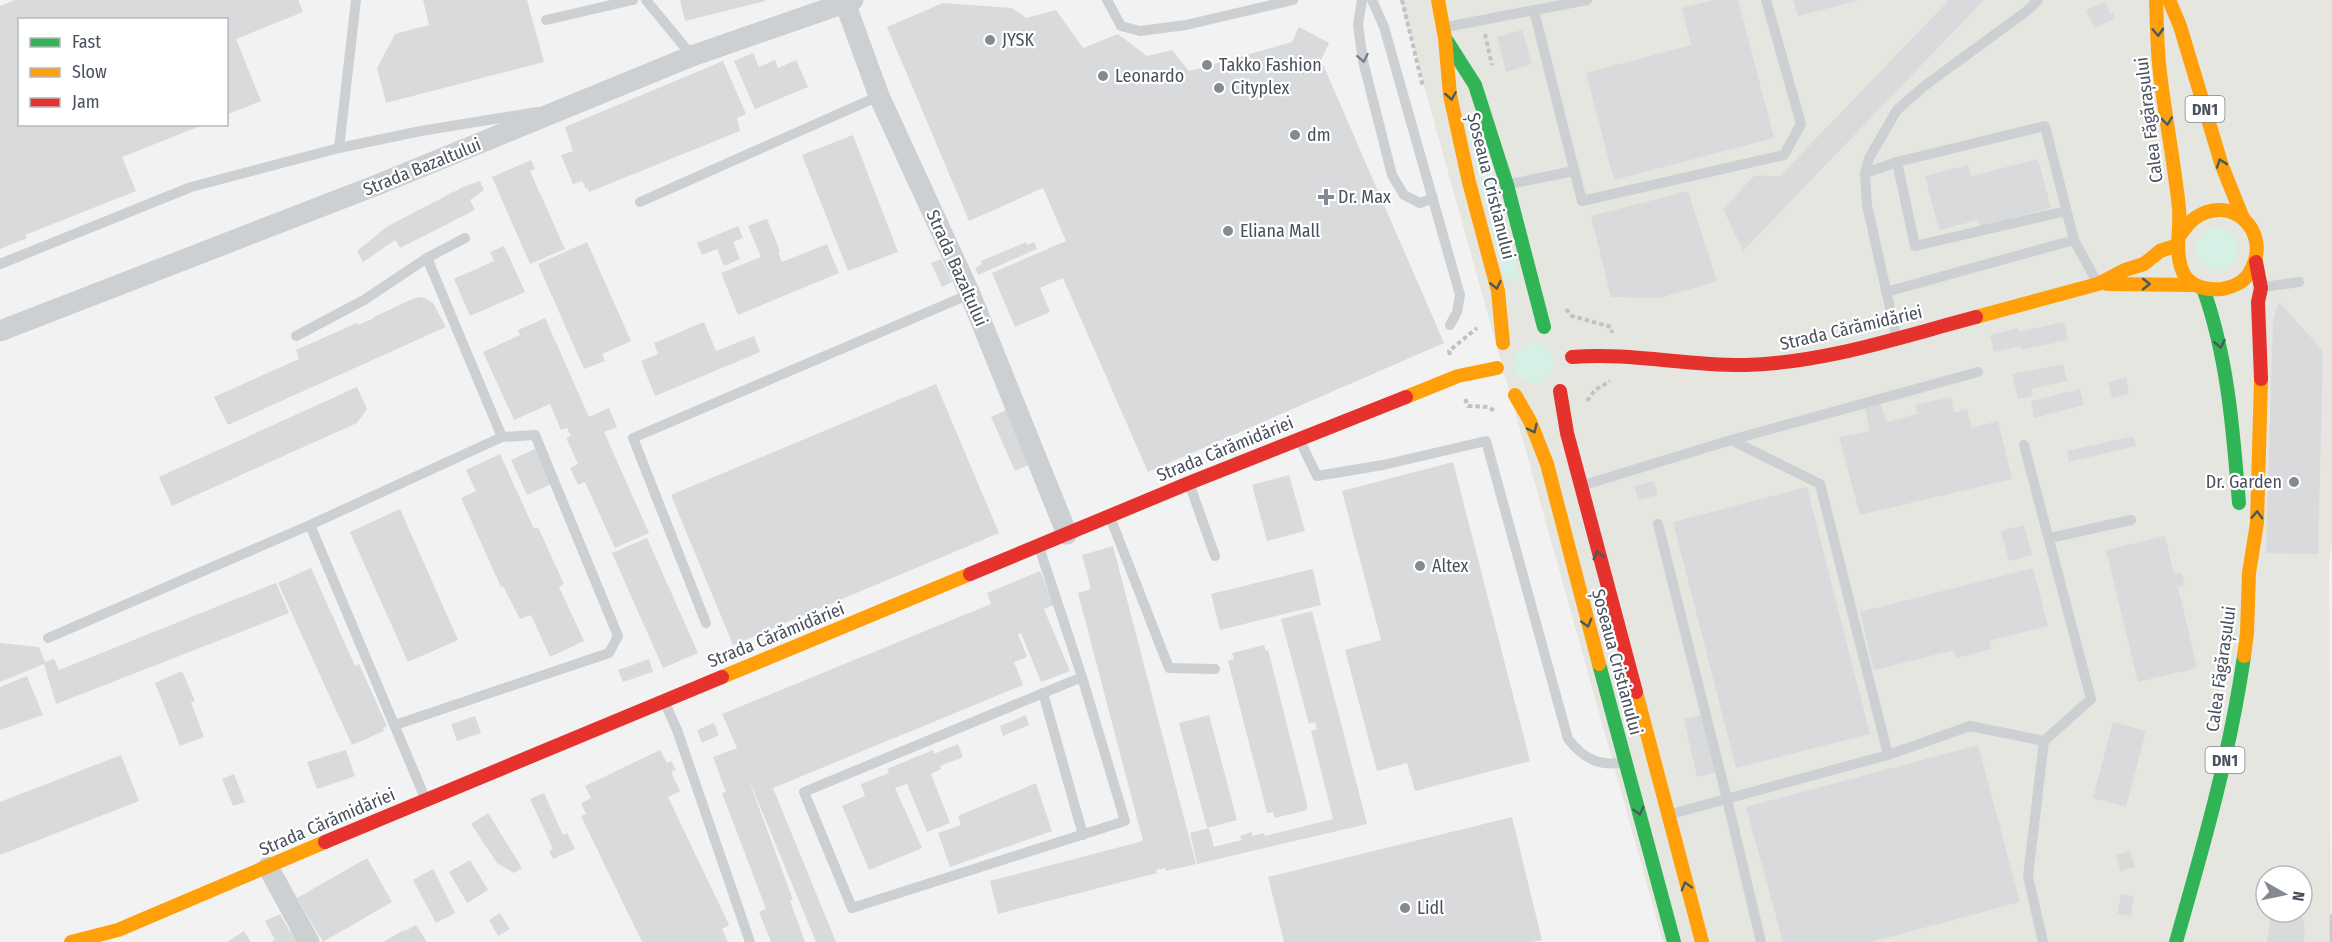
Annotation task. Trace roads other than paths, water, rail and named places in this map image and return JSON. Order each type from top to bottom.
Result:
[{"type":"street","name":"Șoseaua Cristianului","points":[[1438,0],[1444,32],[1450,94],[1469,182],[1498,291],[1503,343]]},
{"type":"street","name":"Calea Făgărașului","points":[[2156,0],[2159,63],[2179,240],[2178,254],[2183,271],[2198,286],[2212,310],[2227,375],[2241,527],[2249,573]]},
{"type":"street","name":"Calea Făgărașului","points":[[2169,0],[2180,26],[2222,166],[2243,218],[2251,227],[2256,238],[2258,250],[2256,262],[2261,288],[2258,302],[2261,362],[2257,523],[2249,573],[2247,633],[2237,705],[2219,790],[2176,942]]},
{"type":"street","name":"Strada Bazaltului","points":[[0,331],[371,188],[692,56],[848,1],[879,96],[970,294],[1067,534]]},
{"type":"street","name":"Șoseaua Cristianului","points":[[1444,32],[1474,85],[1507,185],[1543,330]]},
{"type":"street","points":[[2179,240],[2192,218],[2210,210],[2226,210],[2243,218]]},
{"type":"street","name":"Strada Cărămidăriei","points":[[1572,357],[1614,354],[1718,365],[1777,364],[1821,358],[2098,284],[2124,270],[2144,264],[2179,240]]},
{"type":"street","points":[[2198,286],[2229,288],[2242,281],[2256,262]]},
{"type":"street","name":"Strada Cărămidăriei","points":[[2098,284],[2198,286]]},
{"type":"street","points":[[1543,330],[1572,357],[1570,376],[1560,391],[1538,401],[1504,383],[1498,353],[1511,334],[1543,330]]},
{"type":"street","name":"Strada Cărămidăriei","points":[[71,942],[121,936],[268,867],[426,799],[1299,438],[1458,376],[1504,383]]},
{"type":"street","name":"Șoseaua Cristianului","points":[[1504,383],[1530,421],[1547,464],[1674,942]]},
{"type":"street","name":"Șoseaua Cristianului","points":[[1560,391],[1562,411],[1580,486],[1702,942]]},
{"type":"street","points":[[268,867],[309,942]]},
{"type":"lane","points":[[339,148],[356,0]]},
{"type":"lane","points":[[546,20],[633,0]]},
{"type":"lane","points":[[646,0],[692,56]]},
{"type":"lane","points":[[1107,0],[1121,26],[1140,31],[1186,25],[1293,0]]},
{"type":"lane","points":[[1362,0],[1358,25],[1363,61],[1392,175],[1404,195],[1420,203],[1433,198]]},
{"type":"lane","points":[[1372,0],[1384,27],[1460,295],[1457,312],[1450,325]]},
{"type":"lane","points":[[1444,32],[1587,0]]},
{"type":"lane","points":[[1534,11],[1582,201],[1784,155],[1801,124],[1766,0]]},
{"type":"lane","points":[[1896,338],[1866,205],[1865,173],[1869,159],[1898,110],[1923,87],[2028,10],[2038,0]]},
{"type":"lane","points":[[640,202],[879,96]]},
{"type":"lane","points":[[0,264],[191,187],[339,148],[421,130],[570,106]]},
{"type":"lane","points":[[1865,173],[1897,162],[2045,126],[2074,240],[2098,284]]},
{"type":"lane","points":[[1897,162],[1915,246],[2066,211]]},
{"type":"lane","points":[[1507,185],[1574,171]]},
{"type":"lane","points":[[296,336],[364,300],[427,258],[465,238]]},
{"type":"lane","points":[[1886,292],[2074,240]]},
{"type":"lane","points":[[427,258],[502,436]]},
{"type":"lane","points":[[2261,288],[2299,282]]},
{"type":"lane","points":[[706,623],[633,438],[970,294]]},
{"type":"lane","points":[[1580,486],[1731,440],[1978,372]]},
{"type":"lane","points":[[48,638],[310,525],[502,436],[535,435],[618,636],[609,653],[395,725]]},
{"type":"lane","points":[[1299,438],[1317,476],[1383,465],[1486,441],[1568,739],[1578,750],[1602,764],[1625,762]]},
{"type":"lane","points":[[1731,440],[1820,484],[1888,755]]},
{"type":"lane","points":[[2024,445],[2091,699],[2044,741],[2028,876],[2043,942]]},
{"type":"lane","points":[[1189,483],[1215,556]]},
{"type":"lane","points":[[1110,517],[1169,668],[1215,669]]},
{"type":"lane","points":[[2050,538],[2131,520]]},
{"type":"lane","points":[[1658,524],[1761,942]]},
{"type":"lane","points":[[310,525],[426,799]]},
{"type":"lane","points":[[1039,547],[1082,676],[1125,821],[852,908],[804,792],[1082,676]]},
{"type":"lane","points":[[1043,693],[1083,835]]},
{"type":"lane","points":[[664,701],[677,730],[750,942]]},
{"type":"lane","points":[[1667,815],[1888,755],[1970,726],[2044,741]]},
{"type":"railway","points":[[2332,916],[2332,942]]},
{"type":"place","name":"JYSK","points":[[990,40]]},
{"type":"place","name":"Takko Fashion","points":[[1207,65]]},
{"type":"place","name":"Leonardo","points":[[1103,76]]},
{"type":"place","name":"Cityplex","points":[[1219,88]]},
{"type":"place","name":"dm","points":[[1295,135]]},
{"type":"place","name":"Dr. Max","points":[[1326,197]]},
{"type":"place","name":"Eliana Mall","points":[[1228,231]]},
{"type":"place","name":"Dr. Garden","points":[[2294,482]]},
{"type":"place","name":"Altex","points":[[1420,566]]},
{"type":"place","name":"Lidl","points":[[1405,908]]}]
